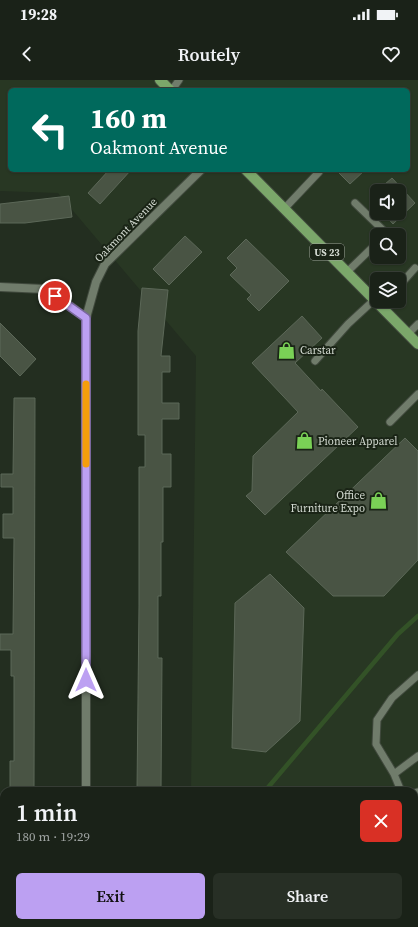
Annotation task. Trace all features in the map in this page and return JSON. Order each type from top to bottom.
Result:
[{"type":"main road","points":[[160,80],[169,88]]},
{"type":"main road","name":"US 23","points":[[250,172],[284,209],[370,293]]},
{"type":"main road","name":"US 23","points":[[385,308],[418,344]]},
{"type":"street","name":"Oakmont Avenue","points":[[86,787],[86,318],[96,282],[105,264],[199,172]]},
{"type":"street","points":[[0,287],[44,289],[86,318]]},
{"type":"lane","points":[[173,88],[179,80]]},
{"type":"lane","points":[[284,209],[319,172]]},
{"type":"lane","points":[[355,202],[381,228]]},
{"type":"lane","points":[[347,272],[370,249]]},
{"type":"lane","points":[[406,278],[415,268]]},
{"type":"lane","points":[[315,360],[348,324],[371,308]]},
{"type":"lane","points":[[408,334],[418,324]]},
{"type":"lane","points":[[390,422],[418,394]]},
{"type":"lane","points":[[399,787],[394,774],[376,744],[377,720],[392,698],[418,675]]},
{"type":"lane","points":[[394,774],[418,756]]},
{"type":"shaded area","points":[[0,80],[418,80],[418,787],[191,787],[196,356],[58,193],[0,191]]},
{"type":"building","points":[[107,172],[129,172],[100,204],[88,193]]},
{"type":"building","points":[[338,172],[363,172],[350,184]]},
{"type":"building","points":[[392,178],[398,184],[385,184]]},
{"type":"building","points":[[406,193],[415,203],[406,212]]},
{"type":"building","points":[[69,196],[72,217],[25,223],[0,223],[0,204]]},
{"type":"building","points":[[389,220],[397,220],[393,224]]},
{"type":"building","points":[[185,236],[202,252],[169,285],[153,269]]},
{"type":"building","points":[[246,239],[289,281],[259,311],[247,299],[251,295],[230,275],[237,268],[227,258]]},
{"type":"building","points":[[142,288],[168,290],[161,356],[170,356],[170,372],[162,372],[162,403],[179,403],[179,419],[162,419],[162,454],[171,454],[171,487],[163,487],[161,596],[158,596],[158,658],[162,658],[161,787],[137,787],[139,467],[145,467],[145,435],[138,435],[138,331]]},
{"type":"building","name":"Pioneer Apparel","points":[[302,316],[322,338],[295,363],[358,427],[265,515],[246,496],[252,491],[253,456],[298,412],[252,363]]},
{"type":"building","points":[[0,323],[36,359],[20,376],[0,356]]},
{"type":"building","points":[[14,398],[35,398],[34,787],[10,787],[10,761],[14,761],[14,676],[11,676],[11,650],[0,650],[0,634],[13,634],[14,538],[3,538],[3,514],[13,514],[13,487],[1,487],[1,474],[13,474]]},
{"type":"building","name":"Office Furniture Expo","points":[[405,438],[418,451],[418,560],[384,596],[333,596],[286,552]]},
{"type":"building","points":[[270,574],[304,608],[300,721],[266,752],[232,748],[235,603]]},
{"type":"waterway","points":[[268,787],[398,634],[418,616]]},
{"type":"slow traffic","points":[[86,384],[86,464]]},
{"type":"place","name":"Carstar","points":[[287,350]]},
{"type":"place","name":"Pioneer Apparel","points":[[305,441]]},
{"type":"place","name":"Office Furniture Expo","points":[[378,501]]},
{"type":"route","points":[[55,296],[86,318],[86,680]]}]
